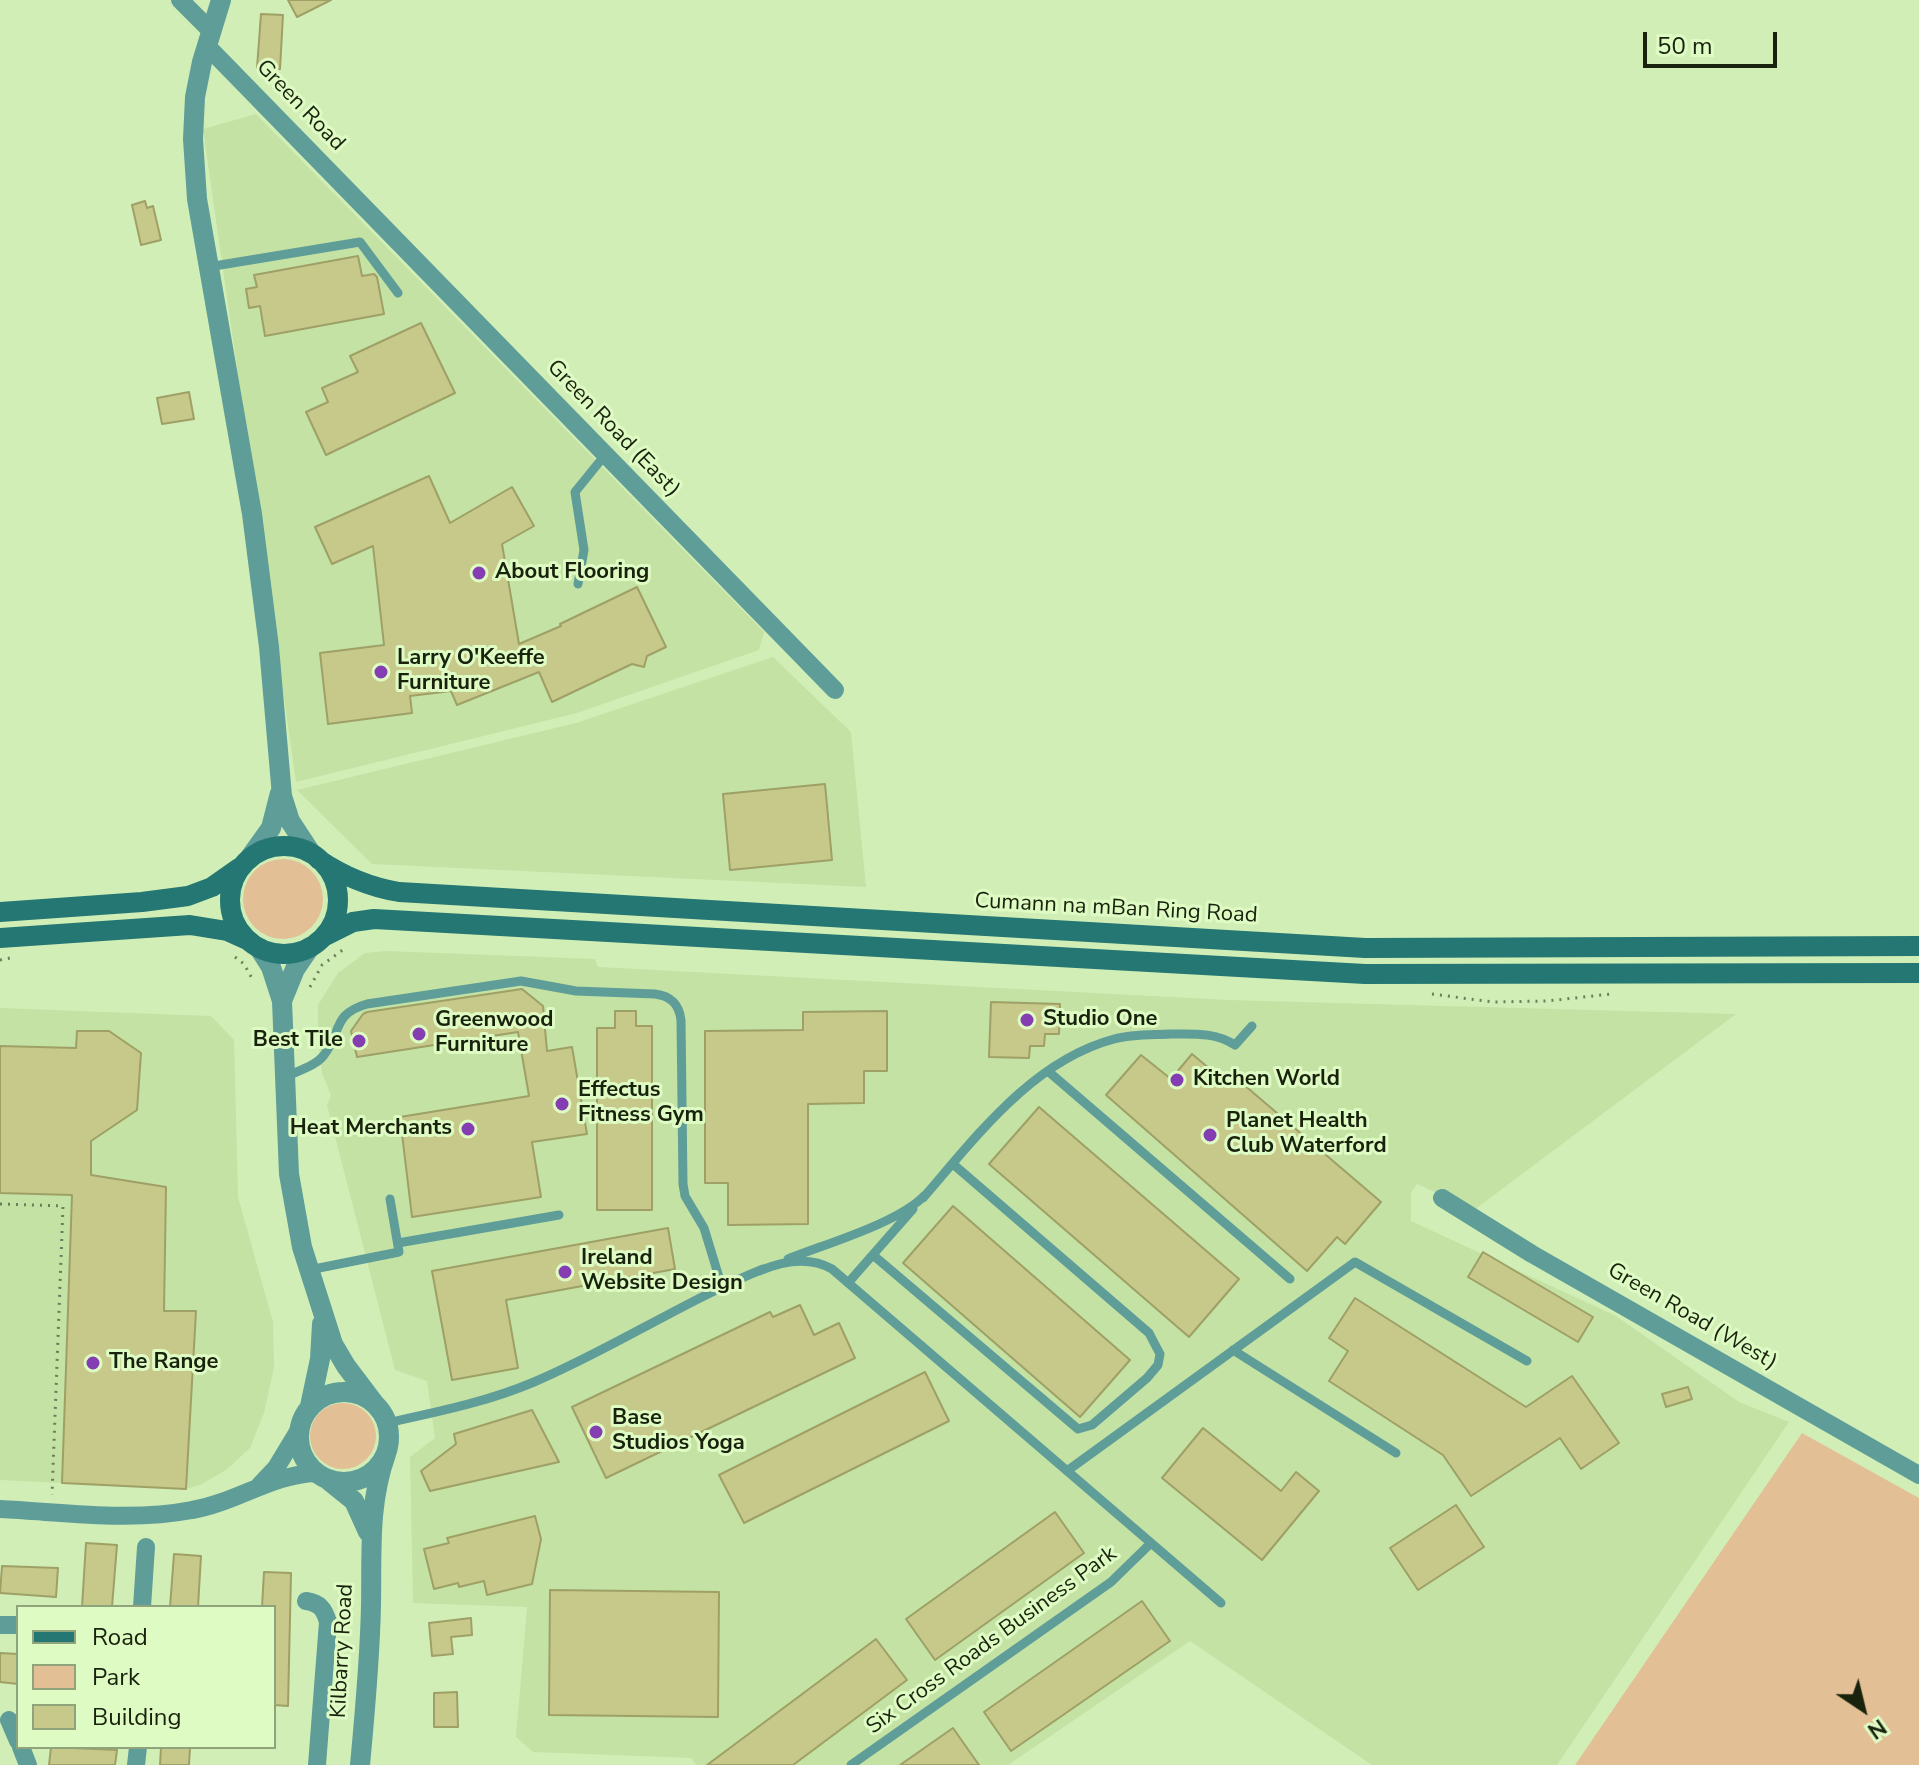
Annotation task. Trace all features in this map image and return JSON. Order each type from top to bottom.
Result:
[{"type":"main road","points":[[0,912],[188,896],[212,887],[264,850],[283,846],[314,856],[331,873],[337,891],[337,910],[318,941]]},
{"type":"main road","name":"Cumann na mBan Ring Road","points":[[314,856],[352,879],[379,889],[399,892],[1238,941],[1438,949],[1919,946]]},
{"type":"main road","points":[[246,862],[232,885],[230,905],[246,947]]},
{"type":"main road","points":[[0,938],[190,925],[216,928],[246,947],[285,954],[353,922],[374,919],[1365,974],[1919,973]]},
{"type":"street","points":[[180,0],[209,38]]},
{"type":"street","points":[[221,0],[196,89],[193,139],[197,199],[252,514],[269,647],[280,784],[279,802],[271,828],[246,862]]},
{"type":"street","name":"Green Road","points":[[209,38],[358,201]]},
{"type":"street","name":"Green Road (East)","points":[[358,201],[835,690]]},
{"type":"street","points":[[280,784],[290,821],[314,856]]},
{"type":"street","points":[[282,980],[318,941]]},
{"type":"street","points":[[0,1509],[138,1515],[172,1513],[218,1504],[284,1479],[322,1476],[339,1482],[362,1479],[380,1464],[386,1454],[387,1423],[339,1355],[320,1308],[291,1194],[282,980],[246,947]]},
{"type":"street","name":"Green Road (West)","points":[[1442,1198],[1532,1254],[1919,1475]]},
{"type":"street","points":[[250,1492],[276,1468],[310,1406],[322,1341],[320,1308]]},
{"type":"street","points":[[310,1406],[334,1392],[362,1395],[374,1403]]},
{"type":"street","points":[[299,1430],[301,1454],[322,1476]]},
{"type":"street","name":"Kilbarry Road","points":[[360,1765],[370,1643],[370,1540],[375,1489],[386,1454]]},
{"type":"street","name":"Kilbarry Road","points":[[322,1476],[354,1501],[370,1540]]},
{"type":"street","points":[[142,1605],[146,1547]]},
{"type":"street","points":[[306,1601],[317,1602],[328,1622],[317,1765]]},
{"type":"street","points":[[9,1720],[16,1736]]},
{"type":"lane","points":[[208,267],[360,242],[398,293]]},
{"type":"lane","points":[[578,584],[584,550],[575,492],[605,455]]},
{"type":"lane","points":[[285,1077],[324,1056],[341,1019],[354,1008],[367,1004],[521,981],[576,991],[667,997],[679,1009],[681,1020],[684,1191],[702,1222],[722,1287]]},
{"type":"lane","name":"Six Cross Roads Business Park","points":[[848,1283],[1007,1104],[1049,1072],[1096,1046],[1131,1036],[1196,1034],[1219,1037],[1235,1045],[1252,1026]]},
{"type":"lane","points":[[1049,1072],[1290,1279]]},
{"type":"lane","points":[[873,1255],[1078,1429],[1092,1425],[1156,1369],[1160,1354],[1149,1333],[953,1164]]},
{"type":"lane","name":"Six Cross Roads Business Park","points":[[387,1423],[482,1400],[527,1385],[722,1287],[889,1218],[916,1204],[925,1195]]},
{"type":"lane","points":[[309,1270],[399,1252],[390,1199]]},
{"type":"lane","points":[[398,1243],[559,1215]]},
{"type":"lane","name":"Six Cross Roads Business Park","points":[[759,1271],[784,1263],[810,1262],[828,1267],[1221,1603]]},
{"type":"lane","points":[[1067,1471],[1355,1262],[1527,1361]]},
{"type":"lane","points":[[1233,1350],[1396,1453]]},
{"type":"lane","name":"Six Cross Roads Business Park","points":[[851,1765],[1111,1582],[1151,1543]]},
{"type":"path","points":[[246,947],[244,964],[256,985],[282,980],[309,988],[322,965],[354,944]]},
{"type":"path","points":[[0,960],[21,956]]},
{"type":"path","points":[[1422,994],[1493,1002],[1624,994]]},
{"type":"path","points":[[0,1204],[63,1206],[52,1511]]},
{"type":"shaded area","points":[[256,114],[764,632],[759,650],[577,713],[296,782],[203,129]]},
{"type":"shaded area","points":[[773,657],[851,732],[866,887],[372,864],[297,790],[576,723]]},
{"type":"shaded area","points":[[386,951],[595,959],[598,967],[1228,1000],[1736,1014],[1474,1210],[1417,1184],[1411,1193],[1411,1221],[1616,1316],[1739,1402],[1789,1422],[1557,1765],[1372,1765],[1190,1641],[1008,1765],[696,1765],[691,1758],[533,1752],[516,1737],[527,1607],[413,1603],[410,1457],[435,1438],[427,1381],[395,1370],[327,1105],[331,1095],[322,1073],[318,1041],[318,1005],[338,973],[365,953]]},
{"type":"shaded area","points":[[0,1008],[211,1016],[234,1040],[238,1197],[273,1322],[274,1367],[264,1413],[250,1448],[226,1470],[200,1485],[186,1489],[0,1480]]},
{"type":"green space","points":[[283,859],[298,862],[311,871],[320,884],[323,899],[320,914],[311,927],[298,936],[283,939],[268,936],[255,927],[246,914],[243,899],[246,884],[255,871],[268,862]]},
{"type":"green space","points":[[336,1403],[350,1403],[362,1408],[371,1417],[376,1436],[374,1449],[367,1460],[350,1469],[336,1469],[324,1464],[315,1455],[310,1443],[310,1429],[315,1417],[324,1408]]},
{"type":"green space","points":[[1802,1433],[1919,1498],[1919,1765],[1575,1765]]},
{"type":"building","points":[[288,0],[331,0],[297,17]]},
{"type":"building","points":[[261,14],[283,15],[280,69],[257,68]]},
{"type":"building","points":[[145,201],[147,208],[153,206],[161,240],[141,245],[132,205]]},
{"type":"building","points":[[358,256],[362,276],[374,274],[377,277],[384,314],[265,336],[260,306],[249,308],[246,289],[257,287],[254,275]]},
{"type":"building","points":[[421,323],[455,393],[326,455],[306,412],[328,402],[322,388],[358,372],[350,356]]},
{"type":"building","points":[[189,392],[194,419],[162,424],[157,398]]},
{"type":"building","points":[[429,476],[450,523],[512,487],[534,526],[502,544],[519,644],[637,587],[666,647],[647,656],[644,667],[632,664],[552,702],[539,672],[457,705],[451,691],[410,696],[412,713],[328,724],[320,653],[384,645],[373,546],[332,564],[315,527]]},
{"type":"building","points":[[825,784],[832,860],[730,870],[723,794]]},
{"type":"building","points":[[522,989],[543,1006],[547,1051],[572,1047],[587,1134],[532,1142],[541,1197],[412,1217],[400,1117],[529,1096],[518,1032],[357,1057],[351,1031],[367,1012]]},
{"type":"building","points":[[991,1002],[1060,1004],[1059,1034],[1045,1034],[1044,1046],[1030,1046],[1029,1058],[989,1057]]},
{"type":"building","points":[[615,1011],[636,1011],[636,1026],[652,1026],[652,1210],[597,1210],[597,1028],[615,1028]]},
{"type":"building","points":[[887,1011],[887,1071],[864,1071],[864,1103],[808,1104],[808,1224],[728,1225],[728,1183],[705,1183],[705,1031],[803,1030],[803,1012]]},
{"type":"building","points":[[77,1031],[109,1031],[141,1053],[137,1110],[91,1141],[91,1175],[166,1187],[164,1311],[196,1311],[186,1489],[62,1483],[72,1195],[0,1193],[0,1046],[76,1048]]},
{"type":"building","points":[[1192,1054],[1223,1080],[1229,1072],[1381,1202],[1345,1244],[1337,1237],[1307,1271],[1106,1095],[1141,1055],[1171,1079]]},
{"type":"building","points":[[1039,1107],[1239,1279],[1189,1337],[989,1164]]},
{"type":"building","points":[[953,1206],[1130,1360],[1080,1417],[903,1263]]},
{"type":"building","points":[[668,1228],[675,1269],[506,1300],[518,1368],[452,1380],[432,1271]]},
{"type":"building","points":[[1483,1252],[1593,1317],[1578,1342],[1468,1277]]},
{"type":"building","points":[[1355,1298],[1526,1407],[1572,1376],[1619,1443],[1581,1469],[1560,1438],[1471,1496],[1443,1455],[1329,1381],[1348,1351],[1329,1338]]},
{"type":"building","points":[[800,1305],[814,1335],[839,1323],[855,1358],[606,1478],[572,1407],[770,1312],[773,1317]]},
{"type":"building","points":[[925,1372],[949,1421],[744,1523],[719,1475]]},
{"type":"building","points":[[1688,1387],[1692,1399],[1666,1407],[1662,1394]]},
{"type":"building","points":[[532,1410],[559,1462],[430,1491],[421,1471],[456,1444],[454,1434]]},
{"type":"building","points":[[1203,1428],[1281,1491],[1296,1472],[1319,1491],[1262,1560],[1162,1478]]},
{"type":"building","points":[[1456,1505],[1484,1547],[1418,1590],[1390,1548]]},
{"type":"building","points":[[1055,1512],[1084,1553],[935,1660],[906,1619]]},
{"type":"building","points":[[535,1516],[541,1539],[532,1584],[487,1595],[484,1581],[434,1589],[424,1549],[449,1543],[447,1538]]},
{"type":"building","points":[[86,1543],[117,1545],[112,1605],[82,1605]]},
{"type":"building","points":[[174,1554],[201,1556],[198,1605],[170,1605]]},
{"type":"building","points":[[2,1566],[58,1568],[56,1597],[0,1593]]},
{"type":"building","points":[[264,1572],[291,1573],[288,1706],[276,1705],[276,1605],[262,1605]]},
{"type":"building","points":[[550,1590],[719,1592],[718,1717],[549,1715]]},
{"type":"building","points":[[1142,1601],[1170,1641],[1011,1751],[984,1712]]},
{"type":"building","points":[[471,1618],[472,1635],[451,1637],[453,1654],[432,1656],[429,1623]]},
{"type":"building","points":[[876,1639],[907,1680],[793,1765],[707,1765]]},
{"type":"building","points":[[0,1653],[16,1654],[16,1684],[0,1682]]},
{"type":"building","points":[[457,1692],[458,1727],[434,1727],[434,1693]]},
{"type":"building","points":[[953,1728],[979,1765],[900,1765]]},
{"type":"building","points":[[51,1749],[117,1750],[115,1765],[49,1765]]},
{"type":"building","points":[[161,1749],[190,1749],[189,1765],[160,1765]]},
{"type":"place","name":"About Flooring","points":[[479,573]]},
{"type":"place","name":"Larry O'Keeffe Furniture","points":[[381,672]]},
{"type":"place","name":"Studio One","points":[[1027,1020]]},
{"type":"place","name":"Greenwood Furniture","points":[[419,1034]]},
{"type":"place","name":"Best Tile","points":[[359,1041]]},
{"type":"place","name":"Kitchen World","points":[[1177,1080]]},
{"type":"place","name":"Effectus Fitness Gym","points":[[562,1104]]},
{"type":"place","name":"Heat Merchants","points":[[468,1129]]},
{"type":"place","name":"Planet Health Club Waterford","points":[[1210,1135]]},
{"type":"place","name":"Ireland Website Design","points":[[565,1272]]},
{"type":"place","name":"The Range","points":[[93,1363]]},
{"type":"place","name":"Base Studios Yoga","points":[[596,1432]]}]
